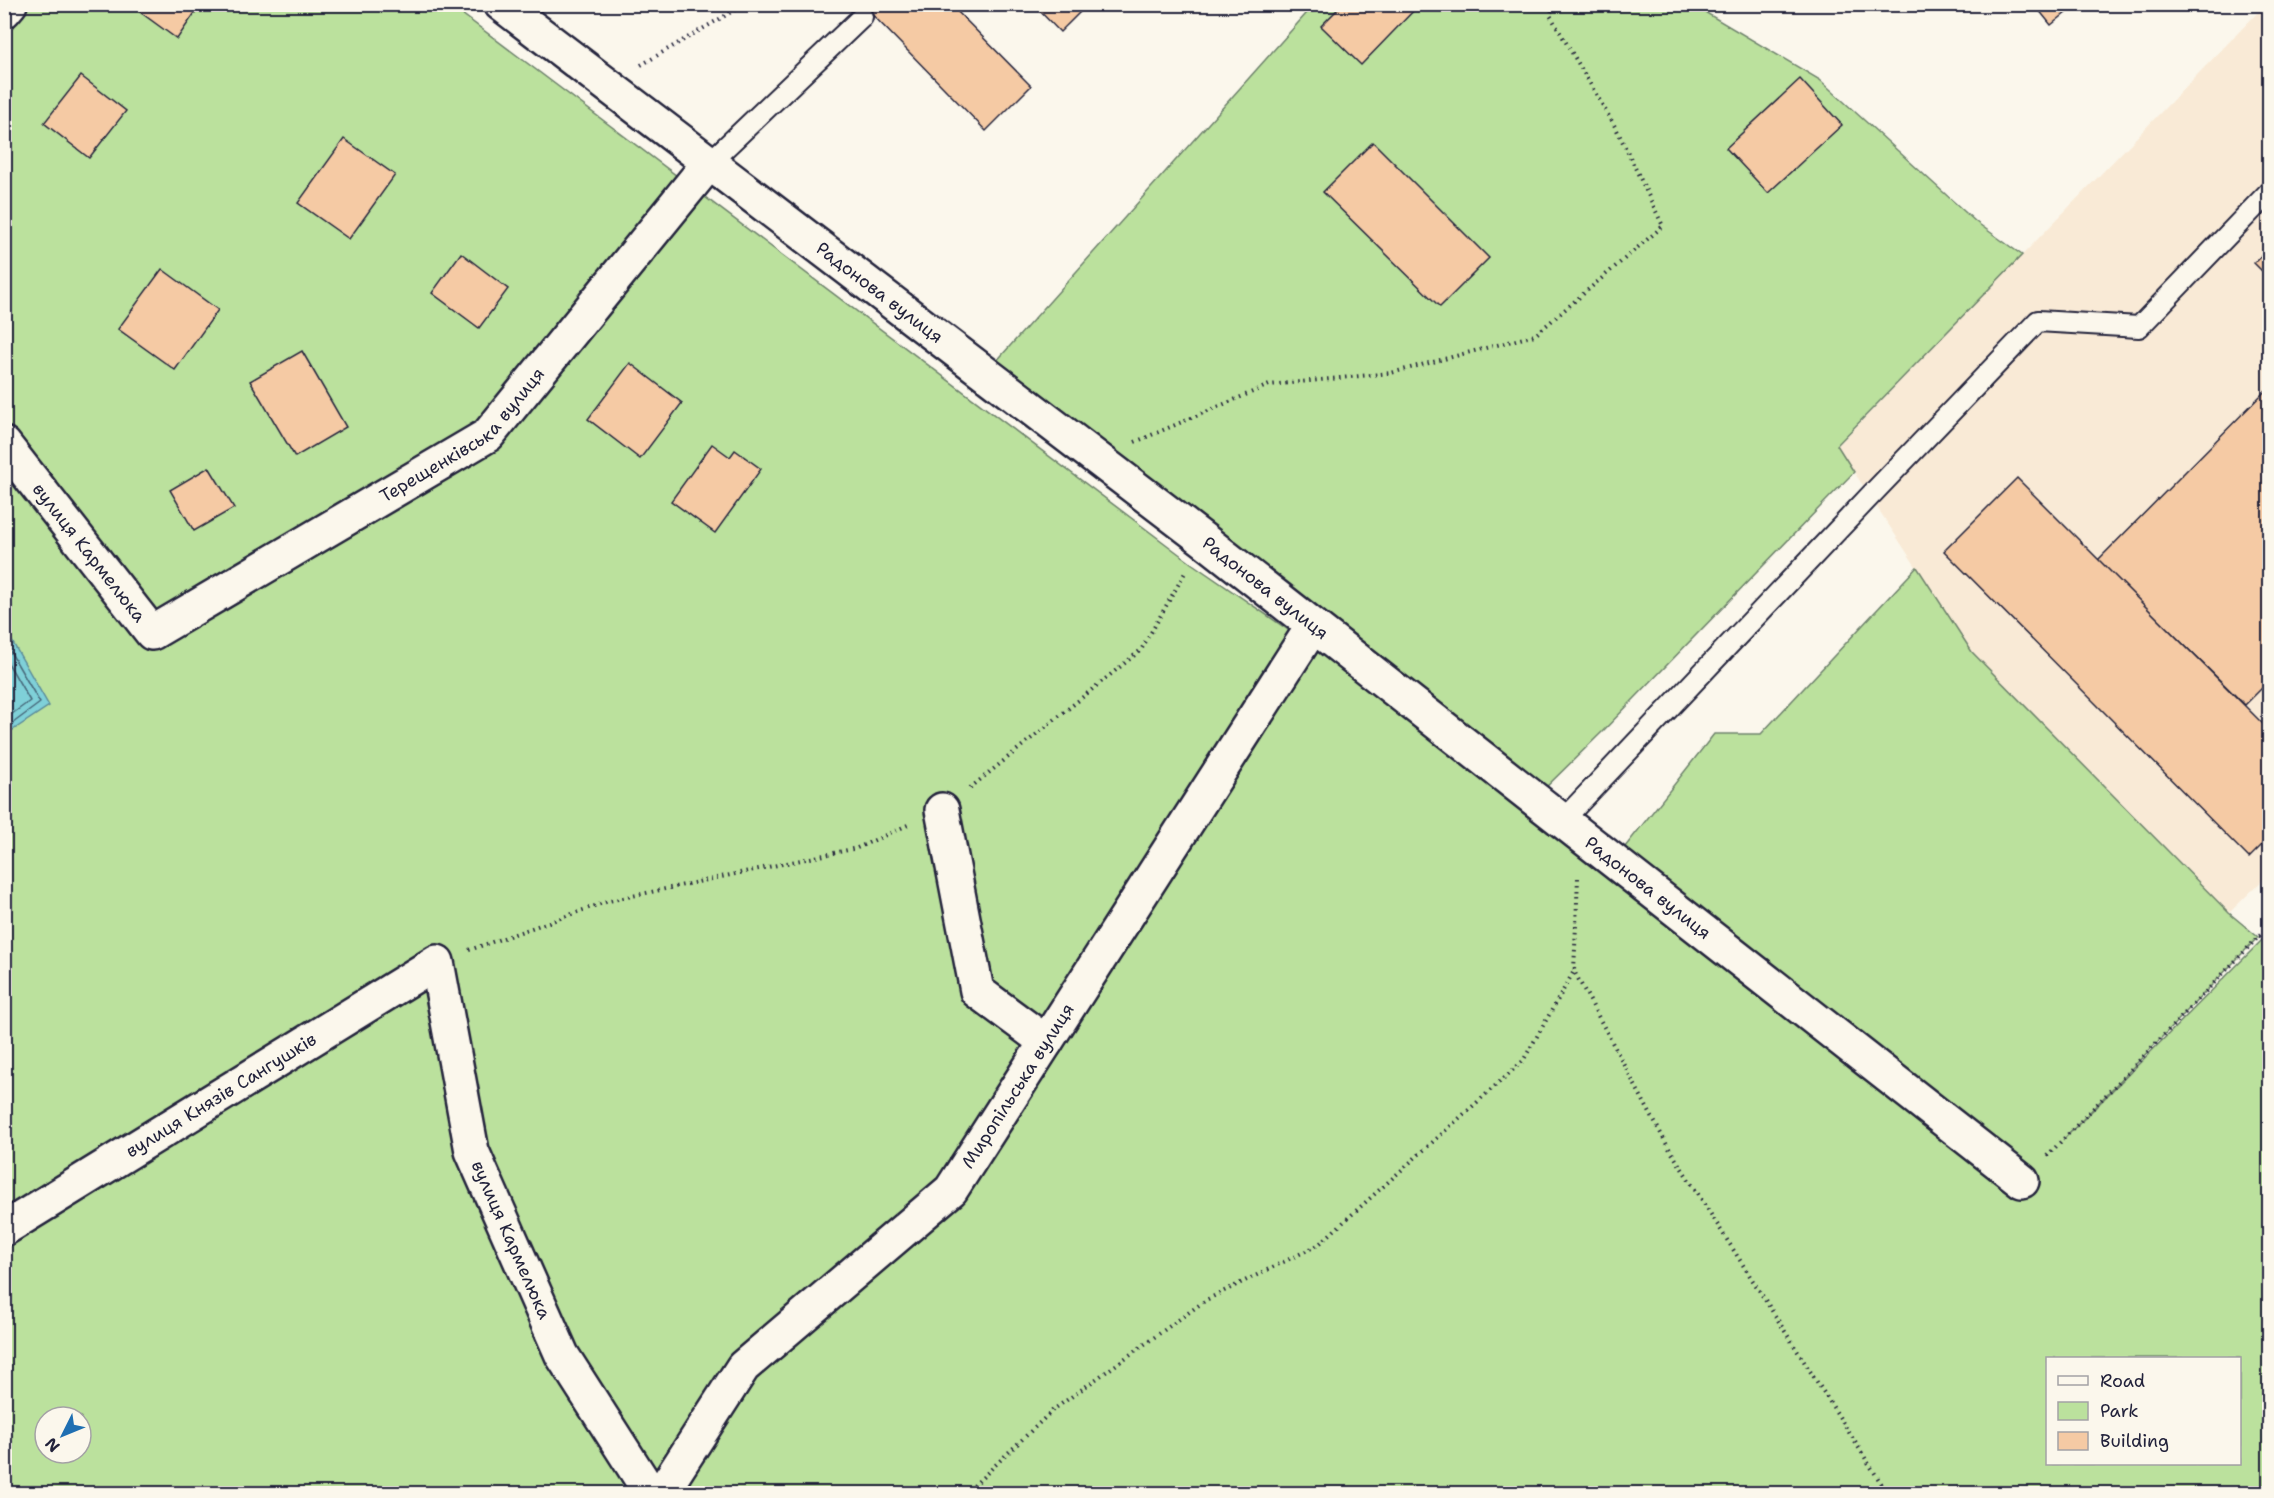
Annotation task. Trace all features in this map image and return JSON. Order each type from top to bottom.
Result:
[{"type":"street","points":[[4,11],[10,4]]},
{"type":"street","name":"Радонова вулиця","points":[[501,4],[1204,540],[2022,1181]]},
{"type":"street","name":"Терещенківська вулиця","points":[[152,633],[488,435],[709,163]]},
{"type":"street","name":"вулиця Кармелюка","points":[[4,444],[152,633]]},
{"type":"street","name":"Миропільська вулиця","points":[[661,1494],[743,1367],[951,1190],[1313,626]]},
{"type":"street","points":[[942,810],[977,991],[1046,1042]]},
{"type":"street","name":"вулиця Кармелюка","points":[[437,962],[472,1151],[562,1355],[651,1494]]},
{"type":"street","name":"вулиця Князів Сангушків","points":[[4,1229],[437,962]]},
{"type":"lane","points":[[709,163],[862,17]]},
{"type":"lane","points":[[1571,828],[1870,495],[2038,321],[2139,327],[2270,191]]},
{"type":"path","points":[[607,85],[745,4]]},
{"type":"path","points":[[1097,459],[1269,385],[1391,373],[1534,335],[1664,226],[1617,130],[1550,15],[1554,4]]},
{"type":"path","points":[[437,962],[609,901],[857,848],[942,810],[1141,650],[1204,540]]},
{"type":"path","points":[[1571,828],[1574,971],[1667,1145],[1888,1494]]},
{"type":"path","points":[[2022,1181],[2270,925]]},
{"type":"path","points":[[2258,937],[2270,936]]},
{"type":"path","points":[[965,1494],[1053,1410],[1206,1300],[1318,1245],[1523,1061],[1574,971]]},
{"type":"shaded area","points":[[2265,5],[2269,5],[2270,873],[2229,913],[1972,652],[1837,446]]},
{"type":"green space","points":[[5,5],[450,5],[1191,563],[1521,790],[986,373],[1314,5],[1693,5],[1820,80],[1976,222],[2022,255],[1837,445],[1854,472],[1534,799],[1614,861],[1714,734],[1761,734],[1917,567],[1972,652],[2229,913],[2258,937],[2063,1140],[2269,933],[2269,1493],[5,1494]]},
{"type":"water","points":[[5,629],[49,706],[13,730],[5,727]]},
{"type":"building","points":[[129,4],[201,4],[177,39]]},
{"type":"building","points":[[862,4],[950,4],[1031,86],[986,131]]},
{"type":"building","points":[[1033,4],[1088,4],[1060,32]]},
{"type":"building","points":[[1343,4],[1420,4],[1361,65],[1321,26]]},
{"type":"building","points":[[2034,4],[2077,4],[2051,25]]},
{"type":"building","points":[[81,76],[126,111],[89,158],[44,123]]},
{"type":"building","points":[[1800,79],[1842,125],[1768,193],[1726,148]]},
{"type":"building","points":[[344,139],[395,175],[349,239],[298,203]]},
{"type":"building","points":[[1373,142],[1489,258],[1440,307],[1323,192]]},
{"type":"building","points":[[2270,247],[2270,279],[2254,263]]},
{"type":"building","points":[[461,253],[508,289],[479,328],[432,293]]},
{"type":"building","points":[[162,269],[218,310],[175,370],[118,329]]},
{"type":"building","points":[[302,351],[346,427],[295,457],[250,381]]},
{"type":"building","points":[[630,363],[682,403],[640,459],[588,419]]},
{"type":"building","points":[[2270,386],[2270,680],[2245,705],[2098,560]]},
{"type":"building","points":[[712,444],[730,457],[735,450],[761,469],[715,533],[671,501]]},
{"type":"building","points":[[209,467],[234,508],[194,531],[170,490]]},
{"type":"building","points":[[2017,478],[2270,731],[2270,837],[2249,858],[1944,551]]}]
